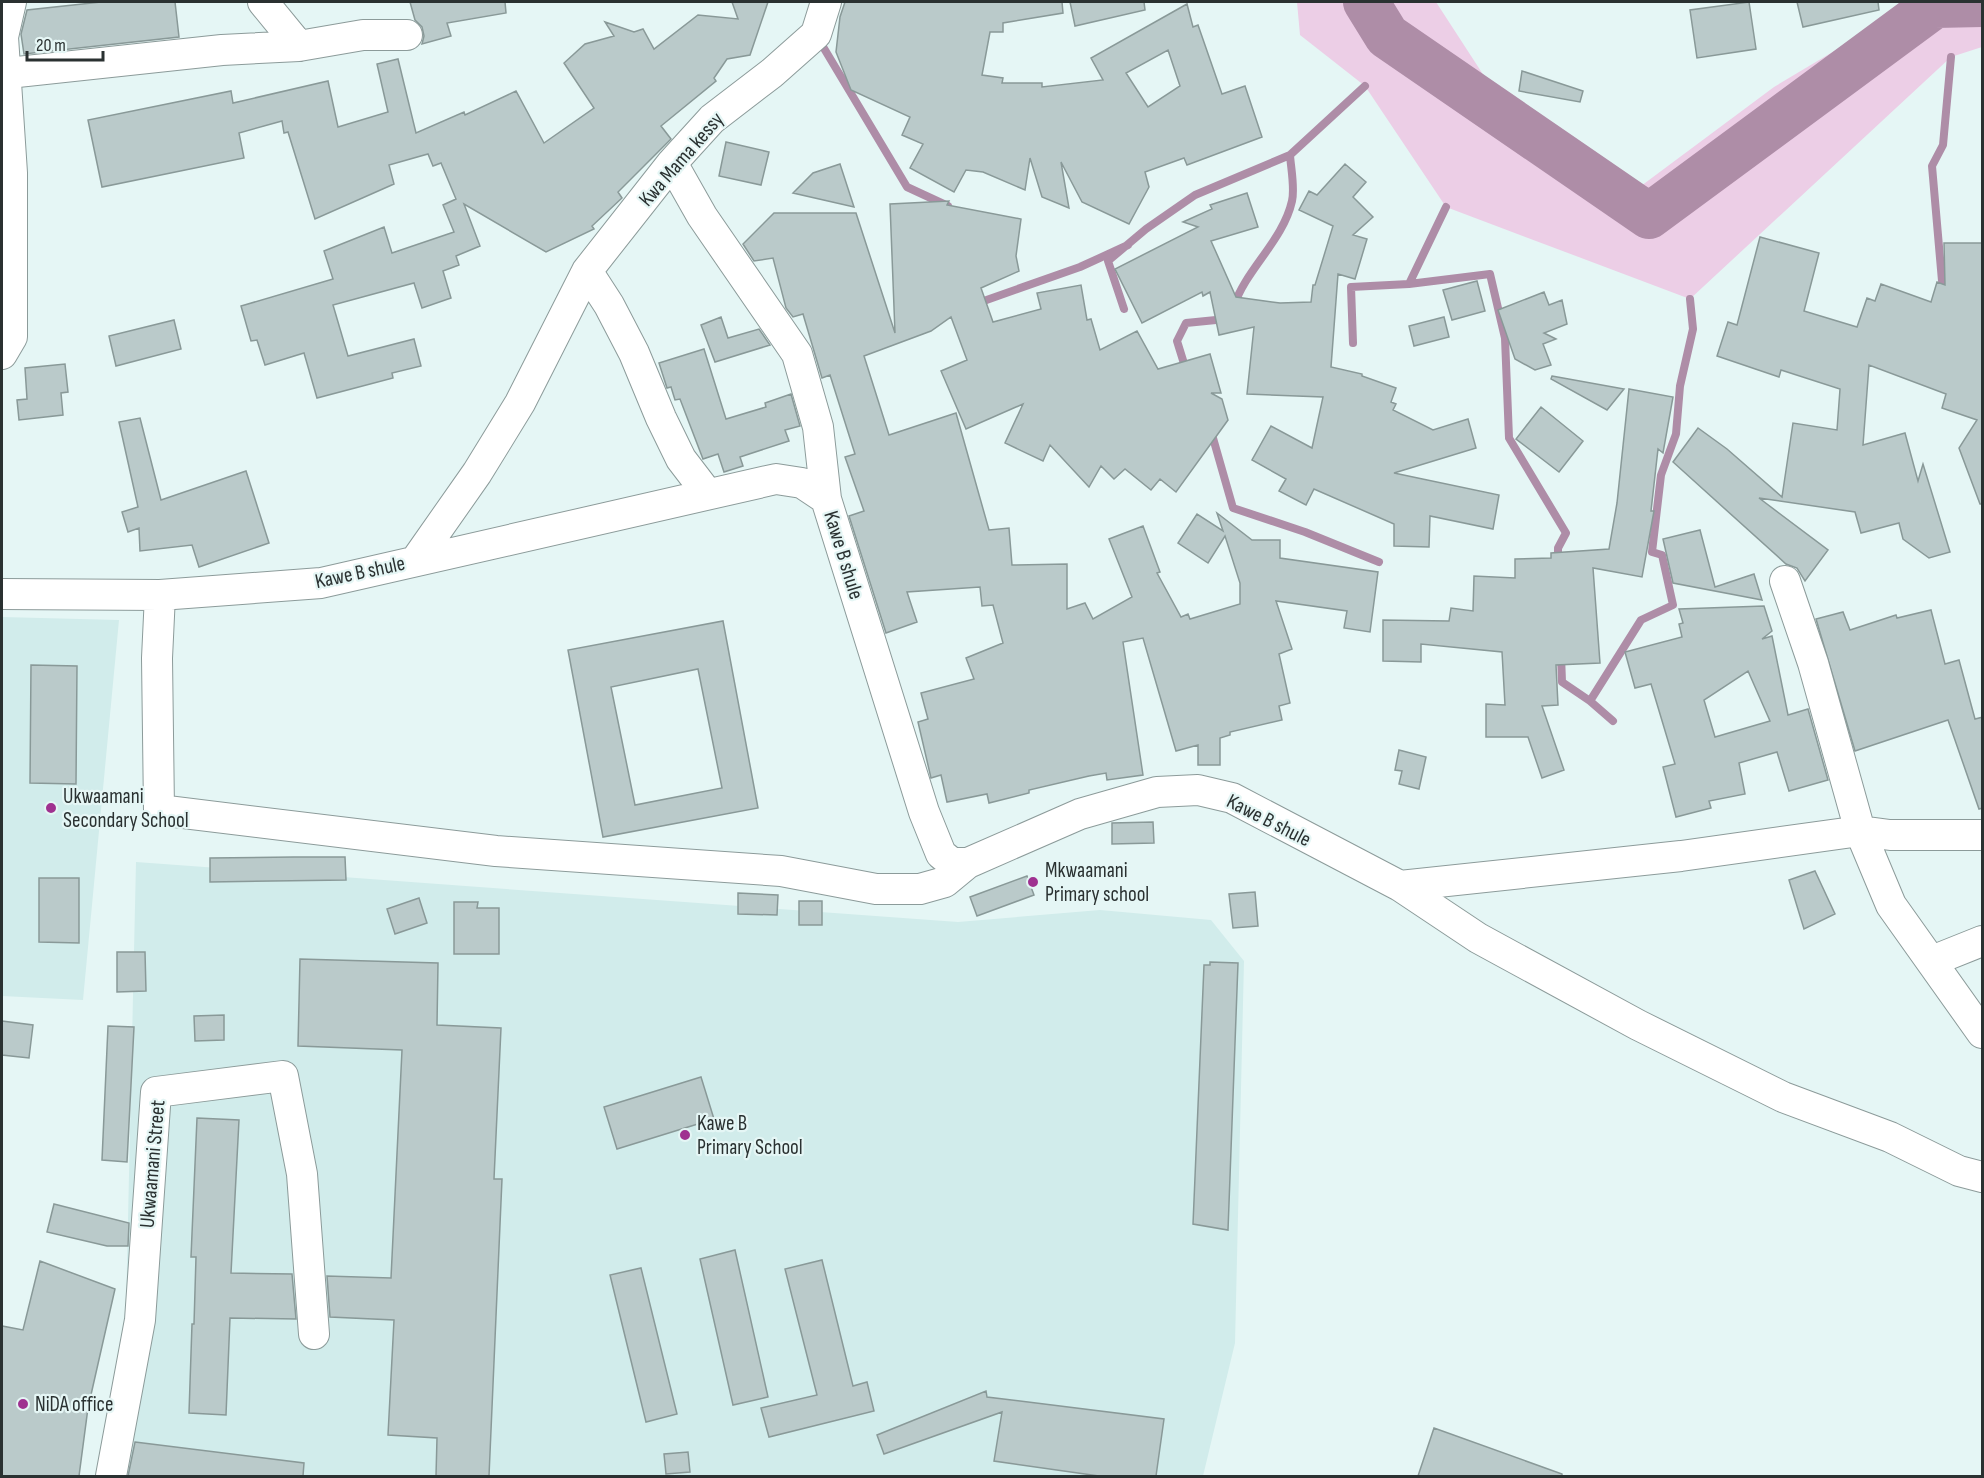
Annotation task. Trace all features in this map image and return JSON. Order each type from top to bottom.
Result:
[{"type":"street","points":[[2,354],[12,337],[12,173],[8,73],[3,37],[11,2]]},
{"type":"street","points":[[263,2],[299,46]]},
{"type":"street","name":"Kwa Mama kessy","points":[[416,560],[477,473],[520,404],[587,271],[672,163],[712,119],[772,73],[816,34],[826,2]]},
{"type":"street","points":[[8,73],[176,54],[299,46],[363,35],[407,35]]},
{"type":"street","points":[[672,163],[702,216],[797,354],[818,427],[826,499]]},
{"type":"street","points":[[587,271],[609,305],[634,353],[681,459],[707,493]]},
{"type":"street","name":"Kawe B shule","points":[[2,594],[160,595],[321,582],[707,493],[776,479],[802,483],[826,499],[924,812],[941,854],[952,863],[968,863],[1080,814],[1157,792],[1198,790],[1232,798],[1400,886],[1478,938],[1638,1025],[1783,1097],[1890,1137],[1959,1171],[1983,1177]]},
{"type":"street","points":[[1785,581],[1813,663],[1860,831],[1891,905],[1983,1034]]},
{"type":"street","points":[[160,595],[157,658],[159,810],[496,850],[781,871],[876,889],[920,889],[945,882],[968,863]]},
{"type":"street","points":[[1400,886],[1681,856],[1860,831],[1890,835],[1983,835]]},
{"type":"street","points":[[1932,961],[1983,941]]},
{"type":"street","name":"Ukwaamani Street","points":[[111,1476],[140,1320],[156,1092],[283,1076],[302,1174],[314,1334]]},
{"type":"shaded area","points":[[1297,2],[1436,2],[1512,119],[1641,186],[1774,87],[1893,16],[1940,2],[1982,2],[1982,47],[1951,57],[1690,299],[1446,207],[1365,86],[1300,35]]},
{"type":"shaded area","name":"Ukwaamani Secondary School","points":[[2,617],[119,620],[83,1000],[2,996]]},
{"type":"shaded area","name":"Kawe B Primary School","points":[[136,862],[958,922],[1100,910],[1211,920],[1244,961],[1235,1343],[1203,1476],[101,1476],[126,1309]]},
{"type":"building","points":[[101,2],[175,2],[179,37],[24,54],[21,34],[27,10]]},
{"type":"building","points":[[410,2],[505,2],[506,13],[447,23],[451,36],[422,44],[424,36],[422,27],[415,20]]},
{"type":"building","points":[[732,2],[768,2],[750,55],[727,59],[714,78],[716,81],[661,126],[671,139],[618,192],[622,198],[592,226],[594,229],[546,252],[464,204],[480,246],[456,256],[459,265],[443,271],[451,298],[422,308],[414,283],[333,305],[348,356],[414,339],[421,366],[392,373],[393,378],[317,398],[304,353],[265,365],[257,340],[251,341],[241,306],[333,279],[324,251],[384,227],[392,253],[454,232],[443,205],[456,199],[441,163],[433,166],[428,154],[389,165],[394,184],[315,219],[288,132],[284,133],[282,121],[239,133],[244,158],[102,187],[88,120],[231,91],[233,103],[328,81],[338,127],[388,112],[377,64],[398,59],[416,133],[464,112],[465,115],[516,91],[544,143],[594,108],[564,63],[585,44],[614,36],[605,22],[634,32],[643,29],[654,49],[698,15],[738,19]]},
{"type":"building","points":[[845,2],[1062,2],[1063,13],[1003,23],[1003,32],[990,32],[982,75],[1003,78],[1002,83],[1042,83],[1042,87],[1103,80],[1091,58],[1187,4],[1193,27],[1198,25],[1222,94],[1245,86],[1262,137],[1187,165],[1184,158],[1145,172],[1149,187],[1129,224],[1082,202],[1061,162],[1069,208],[1042,197],[1030,158],[1025,190],[983,172],[966,170],[954,192],[910,168],[923,144],[902,135],[910,117],[851,90],[836,52],[840,17]],"holes":[[[1168,50],[1180,86],[1148,107],[1126,73]]]},
{"type":"building","points":[[1070,2],[1144,2],[1145,10],[1075,26]]},
{"type":"building","points":[[1749,2],[1756,49],[1697,58],[1690,10]]},
{"type":"building","points":[[1797,2],[1878,2],[1879,10],[1803,27]]},
{"type":"building","points":[[1522,71],[1583,91],[1580,102],[1519,91]]},
{"type":"building","points":[[726,142],[769,152],[761,185],[719,176]]},
{"type":"building","points":[[840,164],[854,207],[793,193],[813,173]]},
{"type":"building","points":[[1345,164],[1366,182],[1353,197],[1373,217],[1353,235],[1367,239],[1355,279],[1338,274],[1331,367],[1362,374],[1362,376],[1396,388],[1391,402],[1396,404],[1393,410],[1433,430],[1468,419],[1476,448],[1394,473],[1499,495],[1493,529],[1430,516],[1429,547],[1394,546],[1394,524],[1314,489],[1306,505],[1279,491],[1286,479],[1252,460],[1271,426],[1312,448],[1323,397],[1247,394],[1254,327],[1219,335],[1210,292],[1203,296],[1202,292],[1142,323],[1115,269],[1198,227],[1183,222],[1212,209],[1210,205],[1247,193],[1258,227],[1211,241],[1236,297],[1280,303],[1311,302],[1313,285],[1315,285],[1333,226],[1299,210],[1309,191],[1317,195]]},
{"type":"building","points":[[949,201],[947,205],[1021,219],[1016,256],[1019,271],[981,288],[993,322],[1041,309],[1037,293],[1081,285],[1087,320],[1091,319],[1100,350],[1137,331],[1158,369],[1210,354],[1221,393],[1211,393],[1222,399],[1228,420],[1176,492],[1160,479],[1151,490],[1125,469],[1114,479],[1101,466],[1089,487],[1050,445],[1043,461],[1005,443],[1023,404],[966,429],[941,371],[967,360],[951,317],[931,331],[864,356],[889,435],[956,413],[989,530],[1009,528],[1012,565],[1067,564],[1067,609],[1085,603],[1093,619],[1132,597],[1109,539],[1143,526],[1160,572],[1157,573],[1181,617],[1188,614],[1190,619],[1240,604],[1240,583],[1225,536],[1208,563],[1178,543],[1197,514],[1223,531],[1217,513],[1252,540],[1280,540],[1280,558],[1378,572],[1370,632],[1344,628],[1347,611],[1276,601],[1292,649],[1279,654],[1290,703],[1279,706],[1282,720],[1230,732],[1230,735],[1220,738],[1220,765],[1198,765],[1198,745],[1176,751],[1143,638],[1123,642],[1143,775],[1107,780],[1106,773],[1089,776],[1029,790],[1029,793],[989,803],[987,794],[947,802],[941,775],[931,778],[918,722],[928,719],[921,693],[974,679],[966,658],[1003,643],[993,605],[982,606],[980,587],[907,592],[917,622],[886,633],[849,516],[864,511],[845,457],[855,454],[830,375],[822,378],[803,314],[793,317],[786,308],[773,258],[754,261],[743,244],[774,213],[856,213],[895,333],[890,204]]},
{"type":"building","points":[[1760,237],[1819,253],[1804,311],[1857,327],[1867,298],[1875,301],[1881,284],[1931,302],[1937,282],[1945,285],[1944,243],[1983,243],[1983,504],[1980,504],[1959,448],[1977,420],[1942,408],[1946,394],[1869,365],[1863,445],[1905,433],[1918,481],[1923,464],[1950,552],[1929,558],[1903,539],[1899,523],[1861,533],[1855,512],[1759,498],[1828,550],[1805,581],[1797,568],[1786,564],[1673,462],[1698,428],[1727,449],[1782,497],[1793,423],[1837,430],[1840,389],[1781,370],[1779,377],[1717,356],[1728,322],[1737,325]]},
{"type":"building","points":[[1477,281],[1485,311],[1452,320],[1443,290]]},
{"type":"building","points":[[1544,292],[1549,305],[1562,300],[1567,324],[1544,333],[1556,339],[1543,344],[1551,365],[1535,370],[1515,359],[1498,310]]},
{"type":"building","points":[[721,317],[728,338],[759,329],[770,345],[715,362],[701,325]]},
{"type":"building","points":[[1444,317],[1449,337],[1414,346],[1409,326]]},
{"type":"building","points":[[174,320],[181,349],[116,366],[109,336]]},
{"type":"building","points":[[704,349],[726,419],[766,407],[765,403],[791,394],[800,426],[785,430],[789,441],[740,457],[743,466],[724,472],[718,454],[703,459],[680,399],[675,400],[671,387],[667,388],[659,363]]},
{"type":"building","points":[[65,364],[68,392],[61,393],[63,415],[19,420],[17,400],[27,399],[25,368]]},
{"type":"building","points":[[1552,376],[1624,389],[1607,410],[1551,379]]},
{"type":"building","points":[[1629,389],[1673,397],[1663,453],[1658,449],[1651,511],[1654,511],[1642,577],[1593,568],[1600,663],[1556,665],[1558,705],[1542,706],[1564,770],[1542,778],[1528,737],[1486,737],[1486,704],[1505,705],[1502,652],[1421,644],[1421,662],[1383,661],[1383,620],[1449,621],[1451,608],[1473,611],[1474,576],[1515,578],[1515,559],[1551,558],[1551,553],[1609,549],[1617,503]]},
{"type":"building","points":[[1541,407],[1583,441],[1559,472],[1516,439]]},
{"type":"building","points":[[140,418],[161,500],[246,471],[269,543],[199,567],[192,545],[140,551],[139,528],[128,532],[122,512],[138,507],[119,422]]},
{"type":"building","points":[[1700,530],[1715,587],[1754,574],[1762,600],[1673,583],[1663,539]]},
{"type":"building","points":[[1764,606],[1772,631],[1762,639],[1772,636],[1788,715],[1808,709],[1828,780],[1789,791],[1777,752],[1739,763],[1745,794],[1709,801],[1711,808],[1676,817],[1663,767],[1675,764],[1651,684],[1635,688],[1625,652],[1682,637],[1679,624],[1683,623],[1679,609]],"holes":[[[1748,671],[1770,721],[1715,737],[1704,700]]]},
{"type":"building","points":[[1931,610],[1945,664],[1959,660],[1975,719],[1983,717],[1983,808],[1979,809],[1948,720],[1855,751],[1816,619],[1843,612],[1850,630],[1896,615],[1897,618]]},
{"type":"building","points":[[723,621],[758,808],[603,837],[568,650]],"holes":[[[698,669],[722,788],[635,805],[611,687]]]},
{"type":"building","points":[[31,665],[77,666],[76,784],[30,783]]},
{"type":"building","points":[[1399,750],[1426,757],[1419,789],[1399,784],[1402,771],[1395,770]]},
{"type":"building","points":[[1153,822],[1154,843],[1112,844],[1112,823]]},
{"type":"building","points":[[345,857],[346,880],[210,882],[210,858]]},
{"type":"building","points":[[1815,871],[1835,914],[1804,929],[1789,880]]},
{"type":"building","points":[[1027,876],[1034,895],[977,916],[970,897]]},
{"type":"building","points":[[39,878],[79,878],[79,943],[39,942]]},
{"type":"building","points":[[1255,892],[1258,926],[1233,928],[1229,894]]},
{"type":"building","points":[[738,893],[778,895],[777,915],[738,914]]},
{"type":"building","points":[[419,898],[427,923],[395,934],[387,909]]},
{"type":"building","points":[[799,901],[822,901],[822,925],[799,925]]},
{"type":"building","points":[[454,902],[478,902],[477,908],[499,908],[499,954],[454,954]]},
{"type":"building","points":[[117,952],[145,952],[146,991],[117,992]]},
{"type":"building","points":[[300,959],[438,963],[437,1025],[501,1028],[494,1179],[502,1179],[489,1476],[436,1476],[437,1438],[388,1435],[394,1320],[330,1317],[327,1276],[391,1278],[402,1050],[298,1046]]},
{"type":"building","points":[[1210,962],[1238,963],[1228,1230],[1193,1224],[1204,965],[1210,965]]},
{"type":"building","points":[[224,1015],[224,1040],[195,1041],[194,1016]]},
{"type":"building","points":[[2,1021],[33,1025],[29,1058],[2,1055]]},
{"type":"building","points":[[108,1026],[134,1027],[127,1162],[102,1160]]},
{"type":"building","points":[[701,1077],[714,1119],[617,1149],[604,1107]]},
{"type":"building","points":[[197,1118],[239,1120],[231,1273],[292,1274],[296,1319],[230,1318],[226,1415],[189,1413],[196,1257],[191,1257]]},
{"type":"building","points":[[54,1204],[129,1223],[128,1246],[107,1246],[47,1232]]},
{"type":"building","points":[[735,1250],[768,1397],[733,1405],[700,1259]]},
{"type":"building","points":[[822,1260],[853,1386],[867,1382],[874,1411],[769,1437],[761,1408],[817,1395],[785,1269]]},
{"type":"building","points":[[40,1261],[115,1289],[88,1408],[79,1476],[2,1476],[2,1326],[23,1330]]},
{"type":"building","points":[[641,1268],[677,1414],[646,1422],[610,1275]]},
{"type":"building","points":[[986,1391],[987,1397],[1164,1419],[1156,1476],[1099,1476],[994,1461],[1002,1412],[884,1454],[877,1435]]},
{"type":"building","points":[[1434,1428],[1562,1474],[1562,1476],[1418,1476]]},
{"type":"building","points":[[135,1442],[304,1463],[303,1476],[128,1476]]},
{"type":"building","points":[[688,1452],[690,1472],[666,1474],[664,1454]]},
{"type":"waterway","points":[[1366,2],[1387,36],[1649,216],[1935,5],[1982,4]]},
{"type":"waterway","points":[[819,40],[907,187],[948,206]]},
{"type":"waterway","points":[[1951,57],[1943,145],[1932,166],[1942,281],[1953,285]]},
{"type":"waterway","points":[[1234,306],[1247,280],[1281,229],[1287,215],[1293,190],[1290,155],[1365,86]]},
{"type":"waterway","points":[[1124,309],[1108,261],[1146,229],[1195,195],[1290,155]]},
{"type":"waterway","points":[[1353,343],[1351,287],[1409,284],[1446,207]]},
{"type":"waterway","points":[[978,303],[1080,267],[1128,245]]},
{"type":"waterway","points":[[1409,284],[1490,274],[1505,338],[1509,438],[1566,533],[1558,548],[1558,562]]},
{"type":"waterway","points":[[1613,721],[1590,701],[1641,620],[1673,605],[1662,555],[1652,552],[1661,475],[1676,434],[1680,386],[1693,329],[1690,299]]},
{"type":"waterway","points":[[1186,370],[1177,341],[1186,323],[1226,319]]},
{"type":"waterway","points":[[1211,431],[1233,508],[1305,532],[1379,562]]},
{"type":"waterway","points":[[1561,655],[1562,682],[1590,701]]},
{"type":"place","name":"Ukwaamani Secondary School","points":[[51,808]]},
{"type":"place","name":"Mkwaamani Primary school","points":[[1033,882]]},
{"type":"place","name":"Kawe B Primary School","points":[[685,1135]]},
{"type":"place","name":"NiDA office","points":[[23,1404]]}]
